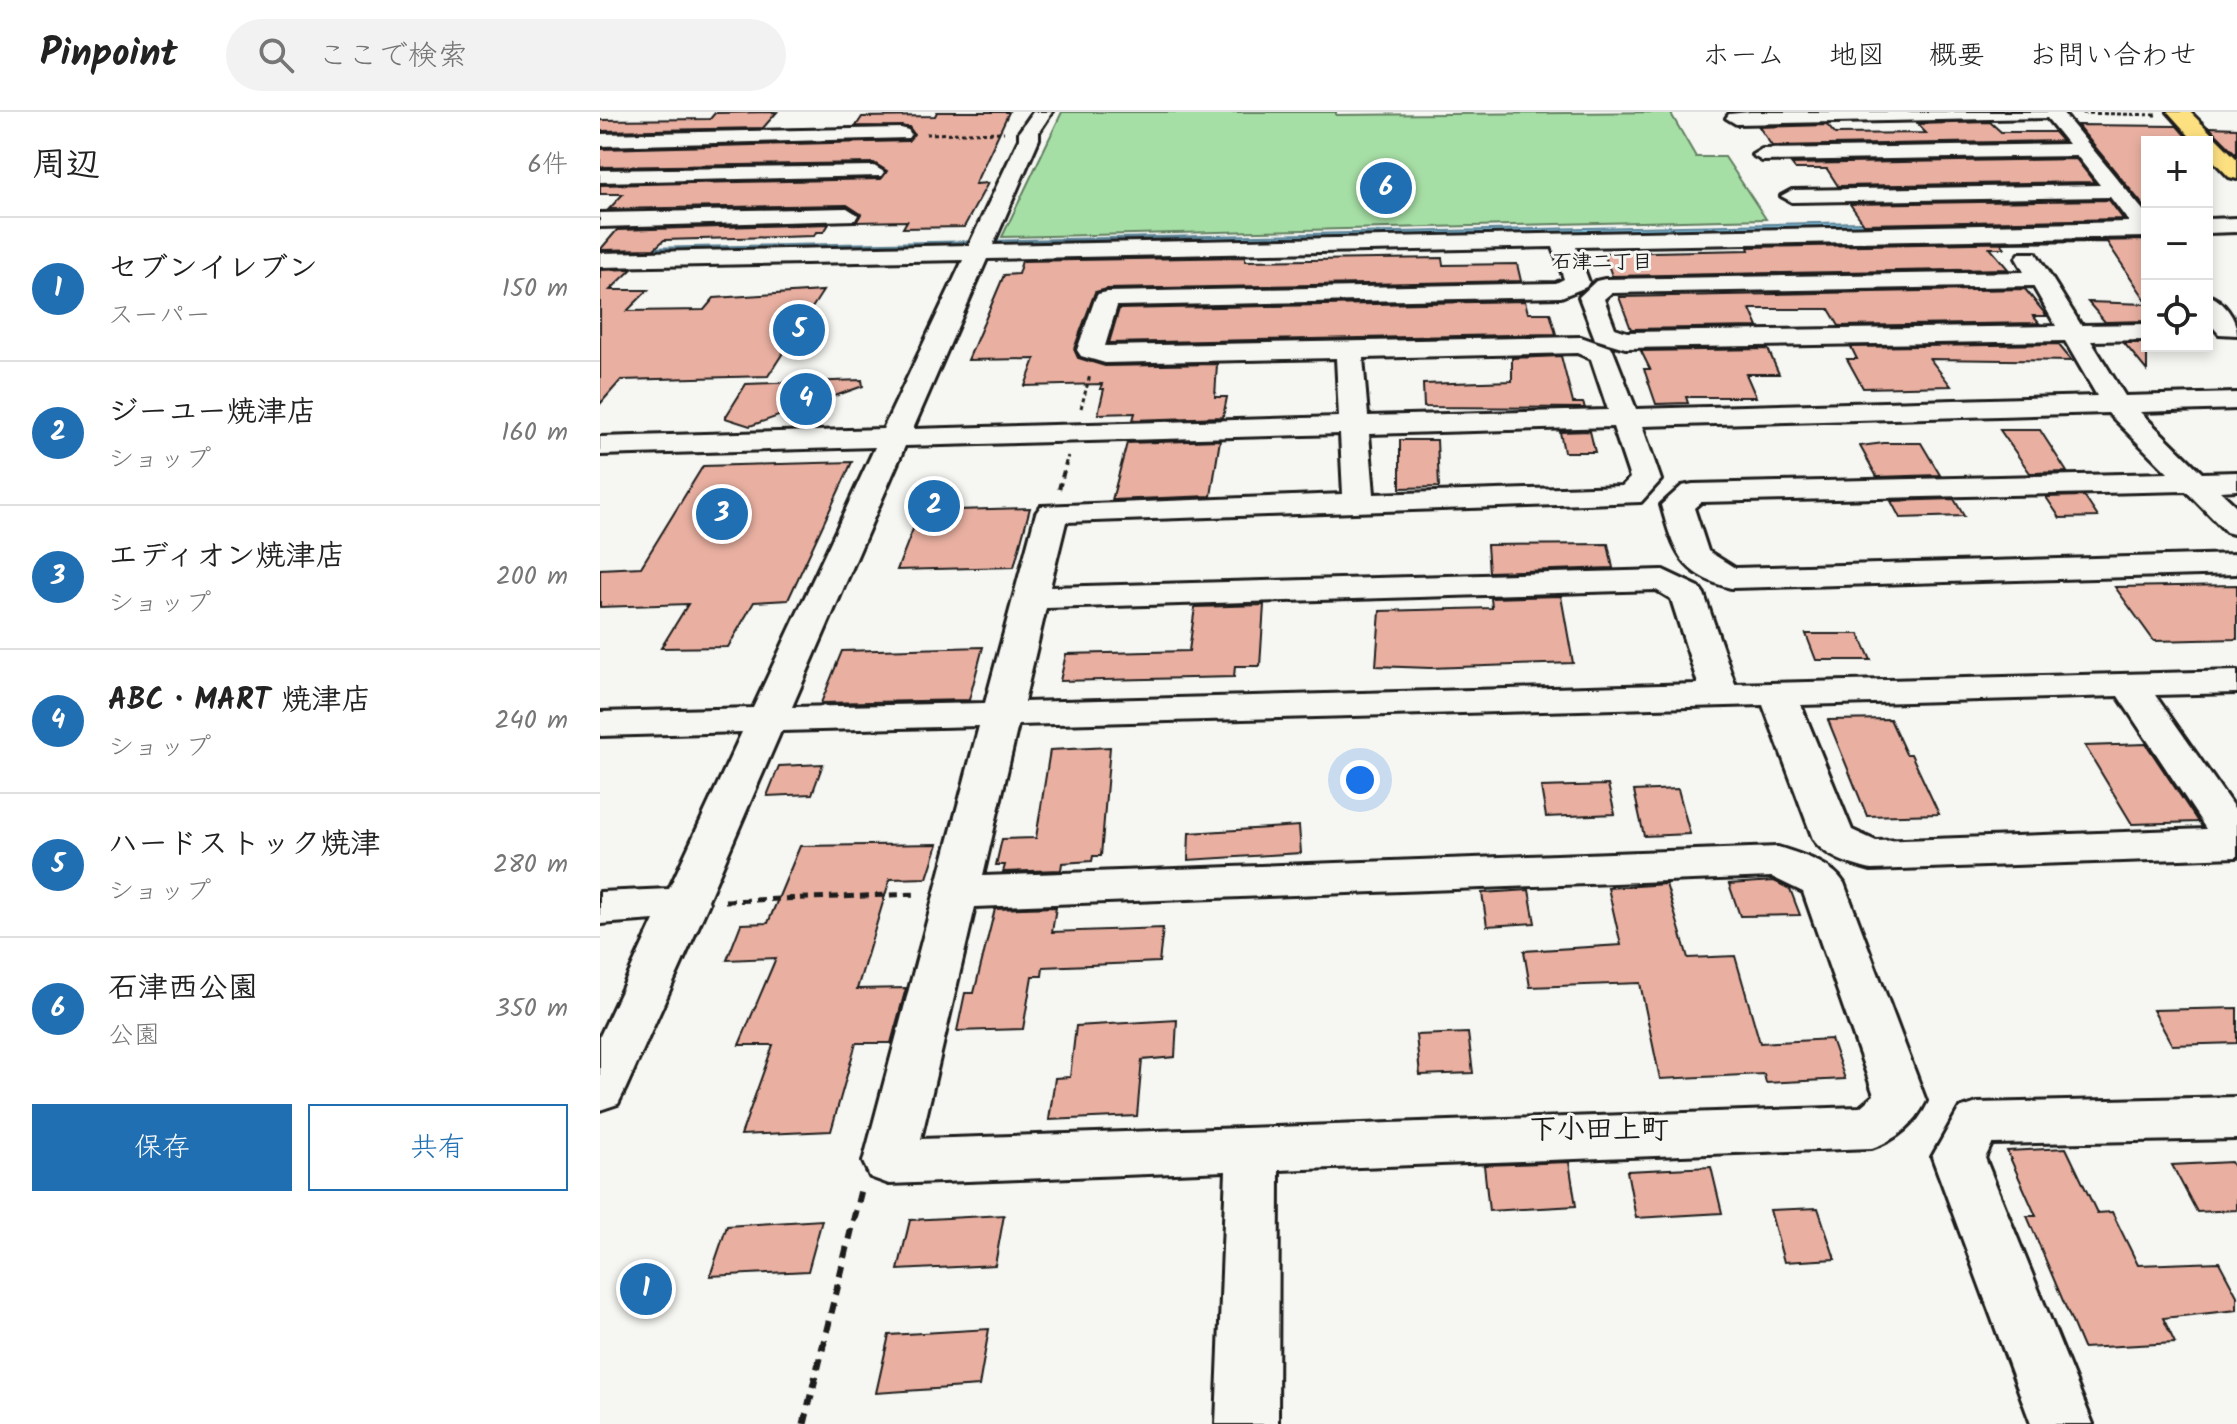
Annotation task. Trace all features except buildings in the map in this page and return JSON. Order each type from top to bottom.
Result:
[{"type":"main road","points":[[2179,114],[2237,172]]},
{"type":"street","points":[[600,1090],[687,903],[766,720],[1029,139],[1029,132],[1043,112]]},
{"type":"street","points":[[1734,115],[2052,112],[2084,150],[2112,191],[2141,223]]},
{"type":"street","points":[[1734,115],[1815,228]]},
{"type":"street","points":[[600,140],[901,134]]},
{"type":"street","points":[[824,248],[901,134]]},
{"type":"street","points":[[1762,155],[2084,150]]},
{"type":"street","points":[[600,176],[874,172]]},
{"type":"street","points":[[1792,196],[2112,191]]},
{"type":"street","points":[[600,220],[847,215]]},
{"type":"street","points":[[600,260],[824,248],[981,244],[1121,249],[1815,228],[2012,230],[2141,225]]},
{"type":"street","points":[[2213,226],[2237,225]]},
{"type":"street","points":[[2012,230],[2077,334],[2117,406],[2237,525]]},
{"type":"street","points":[[1107,299],[1561,290],[1577,282],[1574,235]]},
{"type":"street","points":[[600,243],[824,248]]},
{"type":"street","points":[[960,892],[1778,862],[1822,883],[1901,1101],[1872,1127],[889,1162],[960,892],[1052,513],[1630,495],[1646,480],[1603,354],[1581,345],[1105,355],[1090,350],[1121,249]]},
{"type":"street","points":[[2041,279],[1605,286],[1591,297],[1604,333],[1625,340],[2141,332]]},
{"type":"street","points":[[2213,310],[2228,329],[2213,330]]},
{"type":"street","points":[[1349,351],[1359,503]]},
{"type":"street","points":[[600,446],[2237,401]]},
{"type":"street","points":[[2237,481],[1693,493],[1677,505],[1695,559],[1705,569],[1731,578],[2237,564]]},
{"type":"street","points":[[1031,598],[1663,580],[1687,594],[1720,695]]},
{"type":"street","points":[[600,724],[2237,682]]},
{"type":"street","points":[[2129,685],[2237,842]]},
{"type":"street","points":[[1778,694],[1834,839],[1871,856],[2237,842]]},
{"type":"street","points":[[600,908],[687,903]]},
{"type":"street","points":[[2062,1424],[1958,1157],[1977,1124],[2237,1118]]},
{"type":"street","points":[[1247,1424],[1253,1151]]},
{"type":"path","points":[[2052,112],[2179,114]]},
{"type":"path","points":[[901,134],[1029,132]]},
{"type":"path","points":[[687,903],[960,892]]},
{"type":"path","points":[[804,1424],[862,1186],[889,1162]]},
{"type":"green space","points":[[1062,112],[1336,112],[1336,115],[1670,112],[1696,157],[1725,157],[1766,219],[1002,237]]},
{"type":"water","points":[[2141,216],[2141,223],[600,254],[600,249]]},
{"type":"waterway","points":[[1018,242],[1202,238]]},
{"type":"place","name":"石津西公園","points":[[1386,188]]},
{"type":"place","name":"ハードストック焼津","points":[[799,330]]},
{"type":"place","name":"ABC・MART 焼津店","points":[[806,399]]},
{"type":"place","name":"ジーユー焼津店","points":[[934,506]]},
{"type":"place","name":"エディオン焼津店","points":[[722,514]]},
{"type":"place","name":"セブンイレブン","points":[[646,1289]]},
{"type":"district","name":"石津二丁目","points":[[1602,263]]},
{"type":"district","name":"下小田上町","points":[[1599,1130]]}]
